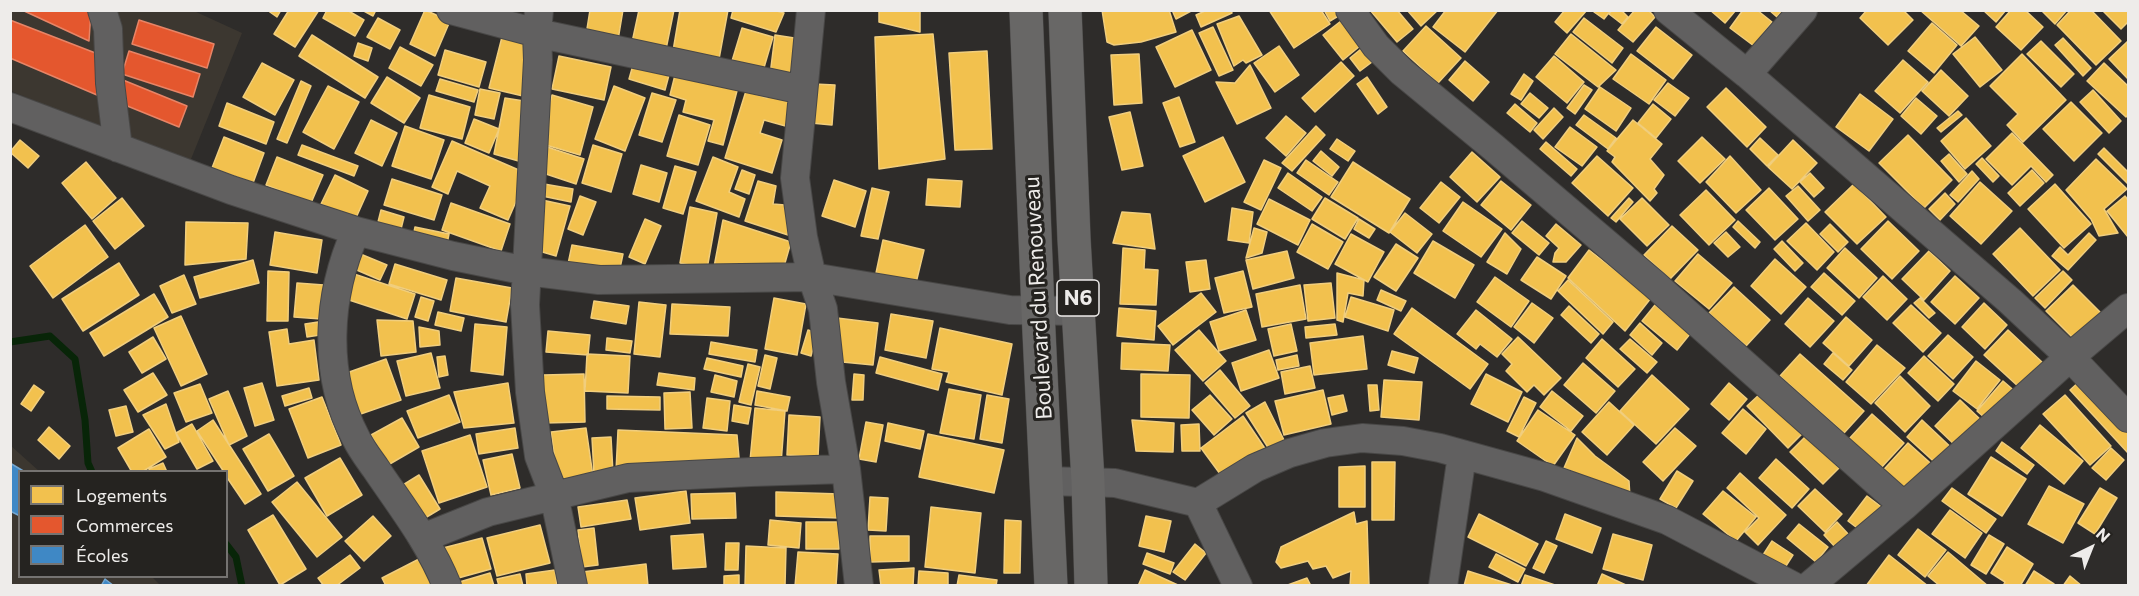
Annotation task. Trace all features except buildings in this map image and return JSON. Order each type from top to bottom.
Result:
[{"type":"highway","name":"Boulevard du Renouveau","points":[[1026,10],[1051,585]]},
{"type":"highway","name":"Boulevard du Renouveau","points":[[1065,10],[1091,585]]},
{"type":"street","points":[[451,10],[538,22],[803,90]]},
{"type":"street","points":[[811,10],[795,178],[803,237],[812,277],[823,309],[831,382],[846,470],[859,585]]},
{"type":"street","points":[[1350,10],[1376,46],[1402,72],[1654,284],[1904,506]]},
{"type":"street","points":[[1668,10],[2002,293],[2070,357],[2128,418]]},
{"type":"street","points":[[1746,74],[1803,10]]},
{"type":"street","points":[[110,17],[110,83],[118,148]]},
{"type":"street","points":[[538,22],[525,305],[530,392],[539,456],[554,495],[573,585]]},
{"type":"street","points":[[10,107],[231,190],[356,231],[453,256],[527,271],[599,280],[812,277],[999,308],[1038,312],[1078,311]]},
{"type":"street","points":[[356,231],[346,253],[335,310],[332,342],[338,391],[356,438],[423,538],[447,585]]},
{"type":"street","points":[[1809,585],[1904,506],[2128,308]]},
{"type":"street","points":[[1047,481],[1115,483],[1198,503],[1256,468],[1290,453],[1325,443],[1362,438],[1403,441],[1545,477],[1667,520],[1793,585]]},
{"type":"street","points":[[1443,585],[1462,455]]},
{"type":"street","points":[[423,538],[488,512],[628,478],[846,470]]},
{"type":"street","points":[[1198,503],[1238,585]]},
{"type":"shaded area","points":[[10,11],[194,11],[242,33],[189,164],[11,91]]},
{"type":"shaded area","points":[[10,445],[38,470],[18,470],[18,578],[153,578],[160,585],[11,585]]},
{"type":"waterway","points":[[10,342],[50,336],[75,359],[85,420],[88,463],[91,470]]},
{"type":"waterway","points":[[228,547],[236,557],[242,586]]}]
